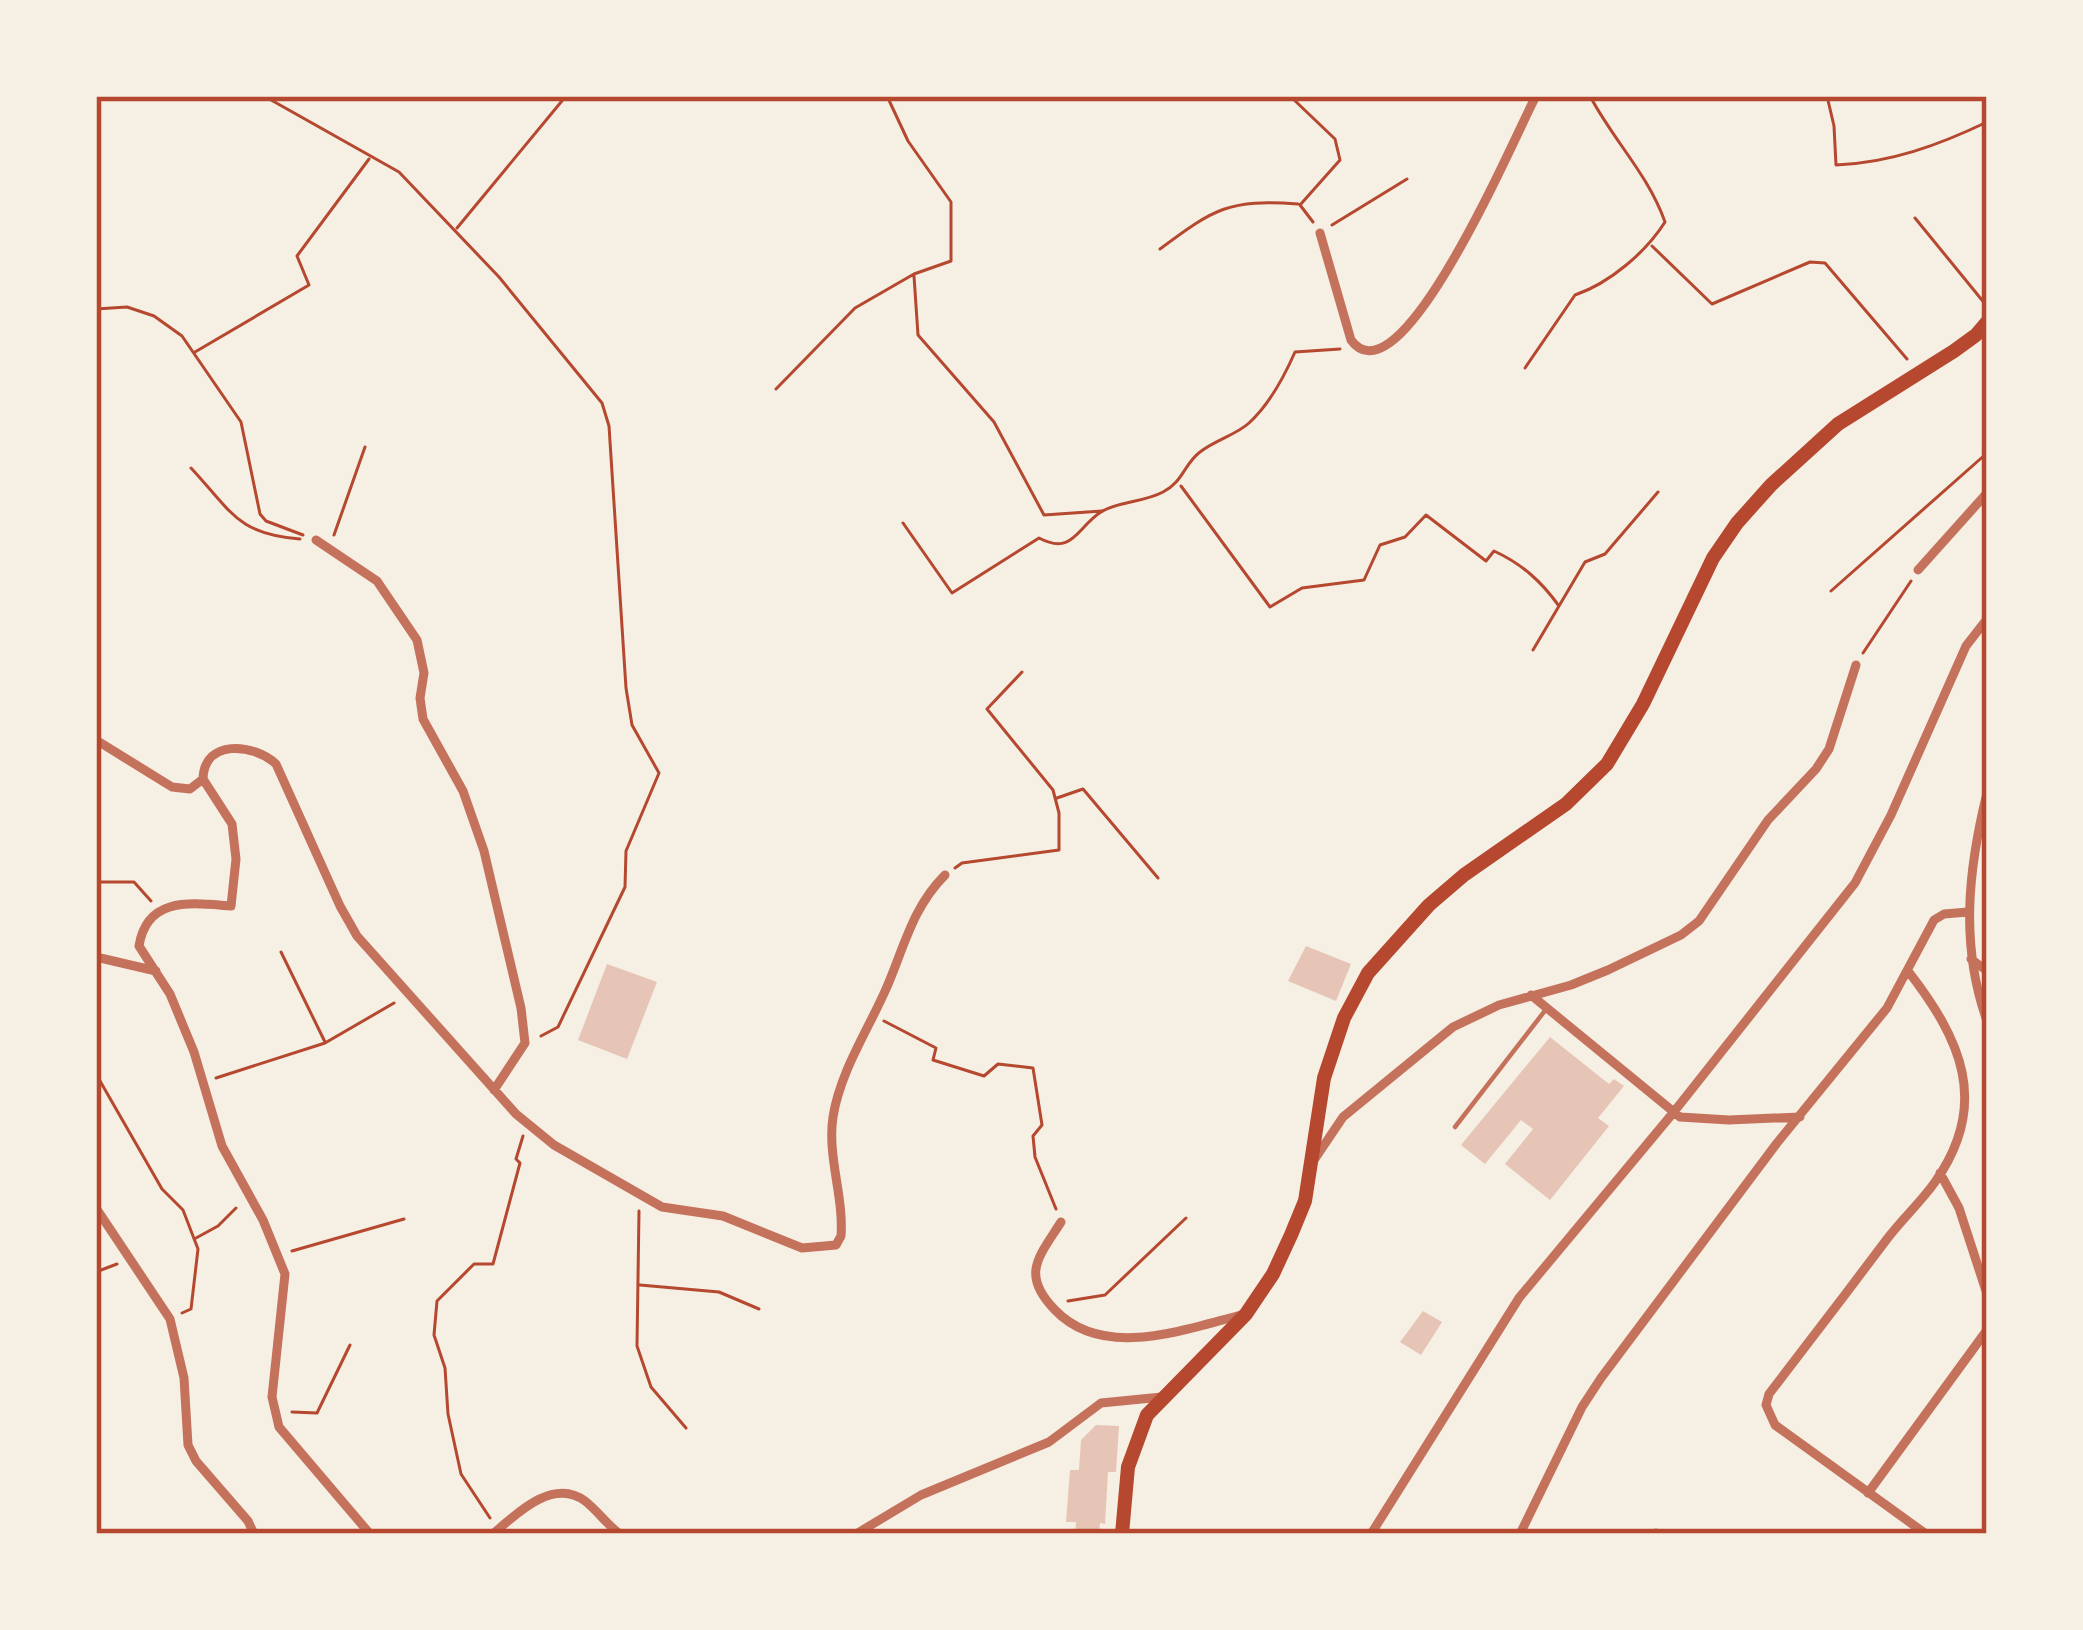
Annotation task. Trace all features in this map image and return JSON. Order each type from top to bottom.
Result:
[{"type":"main road","points":[[1122,1534],[1128,1467],[1147,1415],[1246,1314],[1292,1235],[1305,1201],[1324,1078],[1344,1018],[1368,974],[1447,890],[1539,826],[1588,785],[1633,722],[1696,590],[1736,524],[1838,424],[1965,343],[1987,322]]},
{"type":"street","points":[[1321,233],[1351,340],[1369,352],[1381,349],[1423,306],[1480,218],[1536,96]]},
{"type":"street","points":[[1918,570],[1987,493]]},
{"type":"street","points":[[316,540],[377,581],[417,640],[424,673],[423,718],[463,790],[484,851],[521,1008],[525,1043],[494,1090]]},
{"type":"street","points":[[1371,1534],[1519,1298],[1855,883],[1891,815],[1958,663],[1987,619]]},
{"type":"street","points":[[1311,1164],[1343,1117],[1416,1054],[1479,1012],[1608,970],[1681,935],[1699,920],[1768,820],[1816,770],[1828,749],[1856,665]]},
{"type":"street","points":[[96,740],[172,787],[190,789],[203,779]]},
{"type":"street","points":[[370,1534],[279,1427],[273,1410],[285,1295],[279,1256],[222,1146],[194,1052],[157,971],[140,946],[150,917],[159,910],[176,904],[231,906],[236,859],[232,824],[203,779],[208,760],[232,748],[264,753],[276,764],[348,921],[526,1124],[662,1207],[723,1216],[786,1244],[818,1250],[836,1245],[842,1224],[832,1120],[838,1095],[918,910],[945,875]]},
{"type":"street","points":[[1987,793],[1968,912],[1971,959],[1987,1021]]},
{"type":"street","points":[[1520,1534],[1600,1378],[1887,1008],[1934,920],[1968,912]]},
{"type":"street","points":[[96,957],[157,971]]},
{"type":"street","points":[[1971,959],[1987,970]]},
{"type":"street","points":[[1908,971],[1950,1031],[1963,1074],[1961,1120],[1940,1173],[1769,1394],[1767,1411],[1775,1425],[1926,1534]]},
{"type":"street","points":[[1531,995],[1672,1113],[1729,1120],[1800,1117]]},
{"type":"street","points":[[1940,1173],[1959,1208],[1987,1294]]},
{"type":"street","points":[[96,1208],[170,1319],[184,1378],[188,1445],[254,1534]]},
{"type":"street","points":[[1061,1222],[1035,1263],[1037,1286],[1065,1321],[1084,1331],[1117,1338],[1186,1330],[1246,1314]]},
{"type":"street","points":[[1868,1493],[1987,1330]]},
{"type":"street","points":[[856,1534],[921,1495],[1049,1442],[1101,1403],[1162,1396]]},
{"type":"street","points":[[496,1532],[525,1508],[561,1493],[588,1504],[620,1534]]},
{"type":"lane","points":[[1455,1127],[1546,1008]]},
{"type":"path","points":[[264,96],[399,172],[455,230],[602,404],[609,426],[632,725],[659,773],[626,851],[626,886],[558,1028],[525,1043]]},
{"type":"path","points":[[455,230],[566,96]]},
{"type":"path","points":[[776,389],[855,308],[914,274],[951,261],[951,202],[908,141],[887,96]]},
{"type":"path","points":[[1290,96],[1335,139],[1340,160],[1300,205]]},
{"type":"path","points":[[1525,368],[1575,295],[1589,290],[1650,245],[1665,222],[1655,194],[1590,96]]},
{"type":"path","points":[[1826,96],[1834,126],[1836,165],[1897,157],[1987,122]]},
{"type":"path","points":[[194,353],[309,285],[297,256],[370,157]]},
{"type":"path","points":[[1300,205],[1321,233],[1408,179]]},
{"type":"path","points":[[1160,249],[1193,224],[1237,203],[1300,205]]},
{"type":"path","points":[[1916,218],[1987,307]]},
{"type":"path","points":[[1650,245],[1712,304],[1810,262],[1826,262],[1917,370]]},
{"type":"path","points":[[914,274],[918,335],[994,422],[1044,514],[1102,511],[1137,503],[1179,483],[1197,454],[1247,425],[1282,383],[1295,352],[1357,348]]},
{"type":"path","points":[[96,309],[128,308],[154,316],[182,336],[241,422],[260,514],[266,521],[316,540]]},
{"type":"path","points":[[329,548],[365,447]]},
{"type":"path","points":[[1831,591],[1987,453]]},
{"type":"path","points":[[191,469],[244,525],[263,536],[316,540]]},
{"type":"path","points":[[1179,483],[1270,607],[1302,588],[1364,580],[1380,545],[1405,537],[1426,515],[1486,561],[1494,551],[1514,560],[1543,584],[1559,606]]},
{"type":"path","points":[[1533,650],[1585,562],[1605,554],[1658,492]]},
{"type":"path","points":[[903,524],[952,593],[1039,538],[1067,544],[1102,511]]},
{"type":"path","points":[[1856,665],[1918,570]]},
{"type":"path","points":[[945,875],[962,863],[1059,850],[1059,813],[1053,790],[987,710],[1022,672]]},
{"type":"path","points":[[1055,799],[1083,789],[1158,878]]},
{"type":"path","points":[[96,882],[134,882],[159,910]]},
{"type":"path","points":[[281,952],[325,1043]]},
{"type":"path","points":[[202,1082],[325,1043],[410,994]]},
{"type":"path","points":[[873,1015],[936,1048],[933,1060],[984,1076],[998,1064],[1033,1068],[1042,1125],[1033,1136],[1035,1157],[1061,1222]]},
{"type":"path","points":[[96,1074],[162,1189],[183,1210],[198,1249],[191,1309],[170,1319]]},
{"type":"path","points":[[496,1532],[461,1474],[448,1414],[446,1368],[434,1336],[437,1300],[474,1264],[494,1264],[526,1124]]},
{"type":"path","points":[[640,1196],[638,1346],[650,1387],[686,1428]]},
{"type":"path","points":[[194,1238],[218,1226],[250,1197]]},
{"type":"path","points":[[1049,1304],[1105,1294],[1186,1218]]},
{"type":"path","points":[[279,1256],[404,1219]]},
{"type":"path","points":[[96,1272],[130,1258]]},
{"type":"path","points":[[638,1284],[719,1292],[759,1309]]},
{"type":"path","points":[[273,1410],[317,1413],[350,1346]]},
{"type":"building","points":[[1306,946],[1351,964],[1336,1001],[1288,981]]},
{"type":"building","points":[[607,964],[657,982],[627,1059],[578,1040]]},
{"type":"building","points":[[1550,1037],[1609,1084],[1614,1079],[1624,1086],[1598,1118],[1609,1126],[1550,1200],[1505,1164],[1533,1129],[1521,1120],[1485,1164],[1461,1145]]},
{"type":"building","points":[[1423,1311],[1442,1322],[1421,1355],[1400,1342]]},
{"type":"building","points":[[1096,1425],[1119,1426],[1116,1472],[1108,1472],[1105,1524],[1100,1523],[1099,1534],[1075,1534],[1076,1522],[1066,1522],[1070,1470],[1079,1470],[1081,1440]]}]
